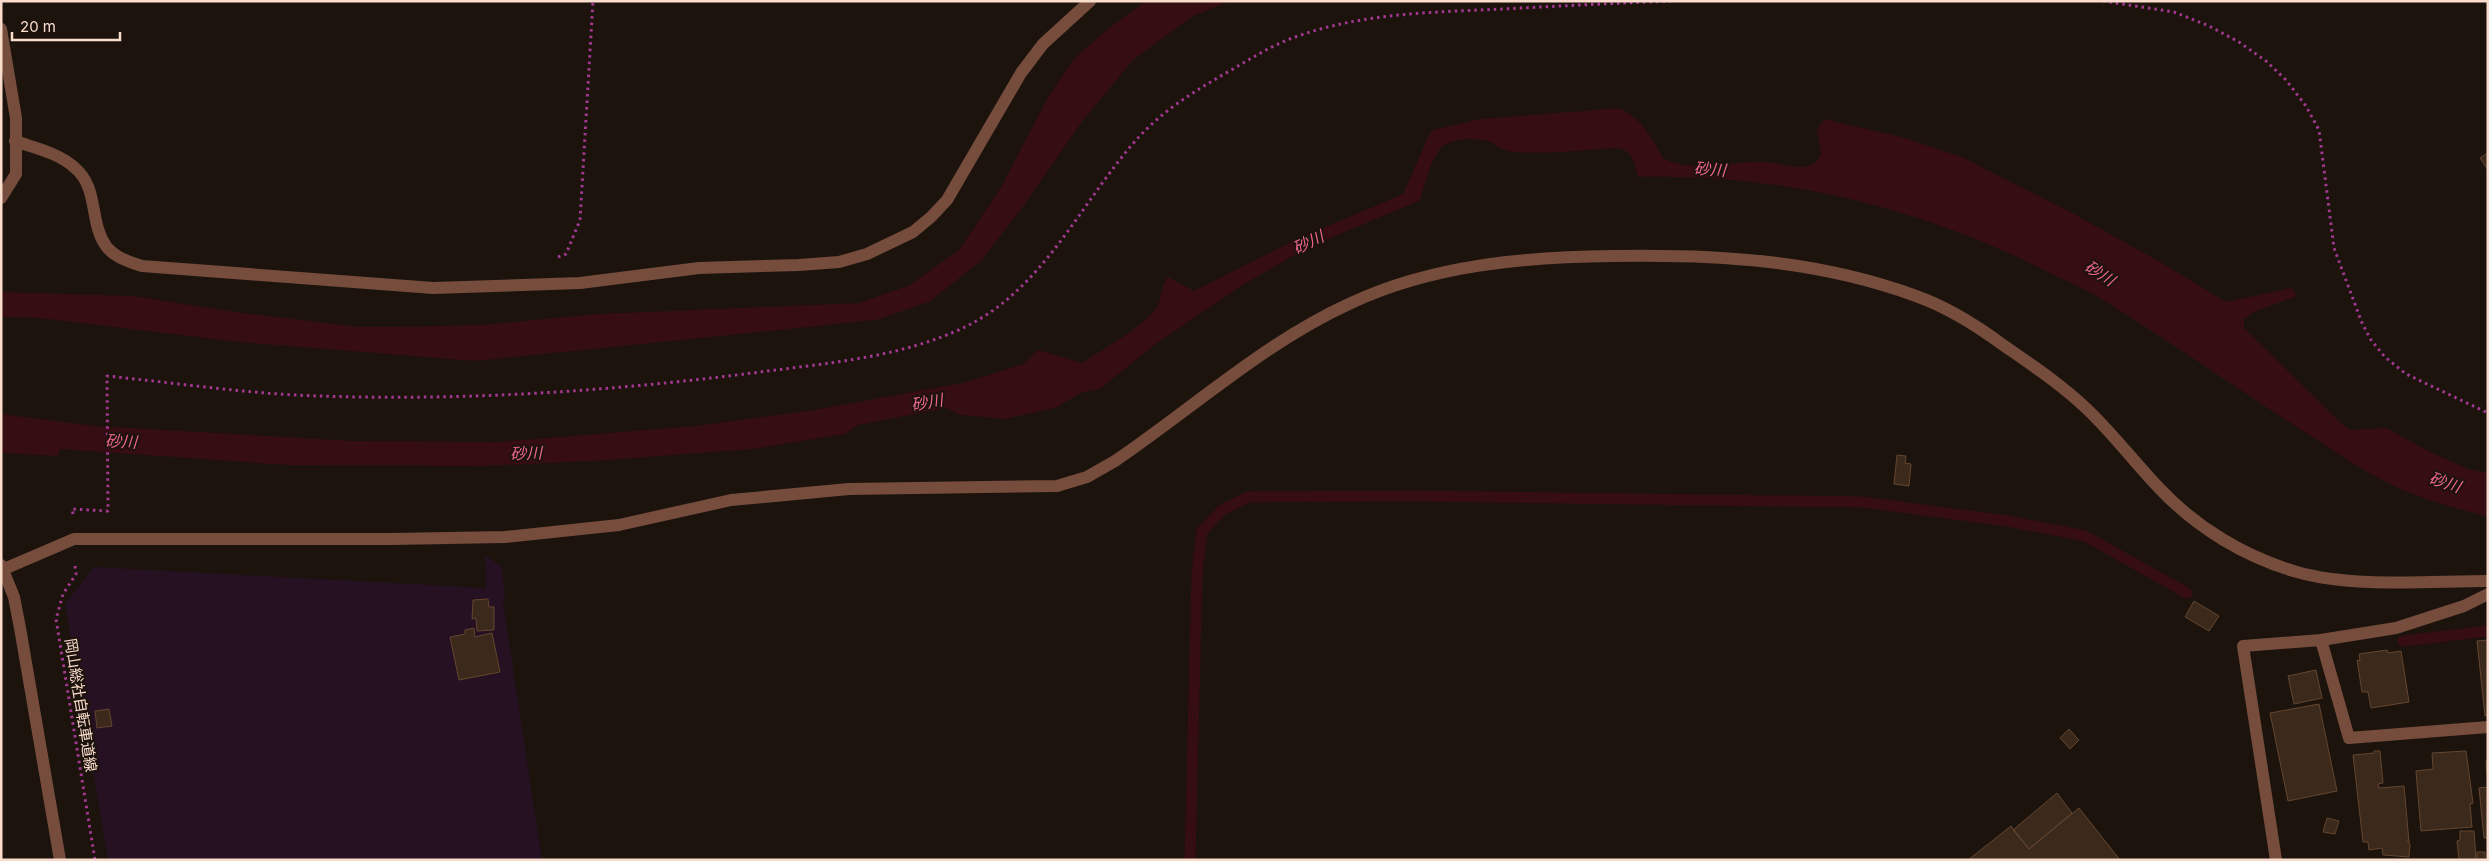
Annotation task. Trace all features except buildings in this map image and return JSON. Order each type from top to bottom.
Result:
[{"type":"street","points":[[15,141],[56,155],[76,168],[88,183],[105,245],[116,255],[142,266],[433,288],[580,282],[699,268],[799,266],[839,262],[867,254],[891,244],[913,232],[931,218],[947,200],[956,186],[1021,73],[1043,44],[1090,1]]},
{"type":"street","points":[[1,29],[16,118],[16,174],[1,198]]},
{"type":"street","points":[[60,860],[14,597],[3,567],[74,538],[392,540],[505,537],[619,525],[731,500],[839,490],[1057,486],[1087,477],[1115,461],[1280,342],[1353,302],[1415,280],[1476,266],[1555,257],[1664,255],[1756,260],[1831,271],[1885,286],[1948,309],[1999,342],[2071,394],[2120,442],[2160,489],[2185,512],[2223,540],[2263,560],[2298,572],[2332,579],[2488,580]]},
{"type":"street","points":[[2276,860],[2243,646],[2321,640],[2396,628],[2464,606],[2488,594]]},
{"type":"street","points":[[2321,640],[2349,738],[2488,727]]},
{"type":"path","points":[[549,261],[566,254],[580,220],[593,1]]},
{"type":"path","points":[[2103,1],[2174,12],[2209,26],[2239,42],[2266,61],[2286,80],[2306,106],[2319,130],[2334,248],[2362,323],[2371,340],[2385,356],[2406,374],[2488,412]]},
{"type":"path","points":[[106,390],[108,511]]},
{"type":"path","name":"岡山総社自転車道線","points":[[75,558],[76,574],[62,594],[56,619],[95,860]]},
{"type":"shaded area","points":[[485,555],[502,567],[505,596],[503,602],[542,860],[108,860],[65,604],[94,567],[486,588]]},
{"type":"water","points":[[1146,1],[1230,1],[1193,16],[1133,60],[1081,123],[1025,204],[981,261],[929,302],[876,320],[475,361],[239,342],[39,318],[1,317],[1,292],[134,296],[235,312],[360,327],[480,325],[598,314],[859,303],[910,285],[960,249],[1000,189],[1048,97],[1073,60],[1105,31]]},
{"type":"water","name":"砂川","points":[[1620,108],[1640,123],[1663,158],[1688,166],[1714,166],[1752,162],[1765,162],[1794,167],[1811,165],[1818,160],[1821,153],[1817,130],[1824,119],[1905,138],[1962,157],[2076,215],[2226,302],[2292,288],[2297,296],[2254,312],[2244,319],[2244,328],[2343,425],[2351,430],[2387,428],[2430,452],[2471,470],[2488,473],[2488,517],[2421,497],[2373,475],[2347,460],[2096,296],[1996,248],[1947,228],[1847,198],[1795,188],[1691,177],[1638,177],[1631,156],[1619,148],[1530,153],[1505,150],[1488,141],[1477,139],[1453,141],[1447,143],[1438,151],[1431,165],[1419,201],[1306,248],[1238,288],[1157,343],[1100,389],[1083,392],[1055,408],[1005,419],[960,415],[947,408],[858,425],[845,434],[753,449],[608,460],[485,466],[287,465],[60,449],[58,456],[1,453],[1,414],[95,426],[354,441],[499,442],[696,426],[814,410],[963,383],[1024,364],[1038,350],[1082,363],[1135,328],[1153,312],[1158,305],[1163,285],[1168,277],[1194,291],[1295,240],[1403,194],[1433,130],[1480,119]]},
{"type":"waterway","points":[[1190,860],[1197,572],[1202,531],[1222,510],[1248,497],[1416,496],[1862,502],[2008,521],[2085,536],[2187,593]]},
{"type":"waterway","points":[[2403,641],[2488,631]]}]
